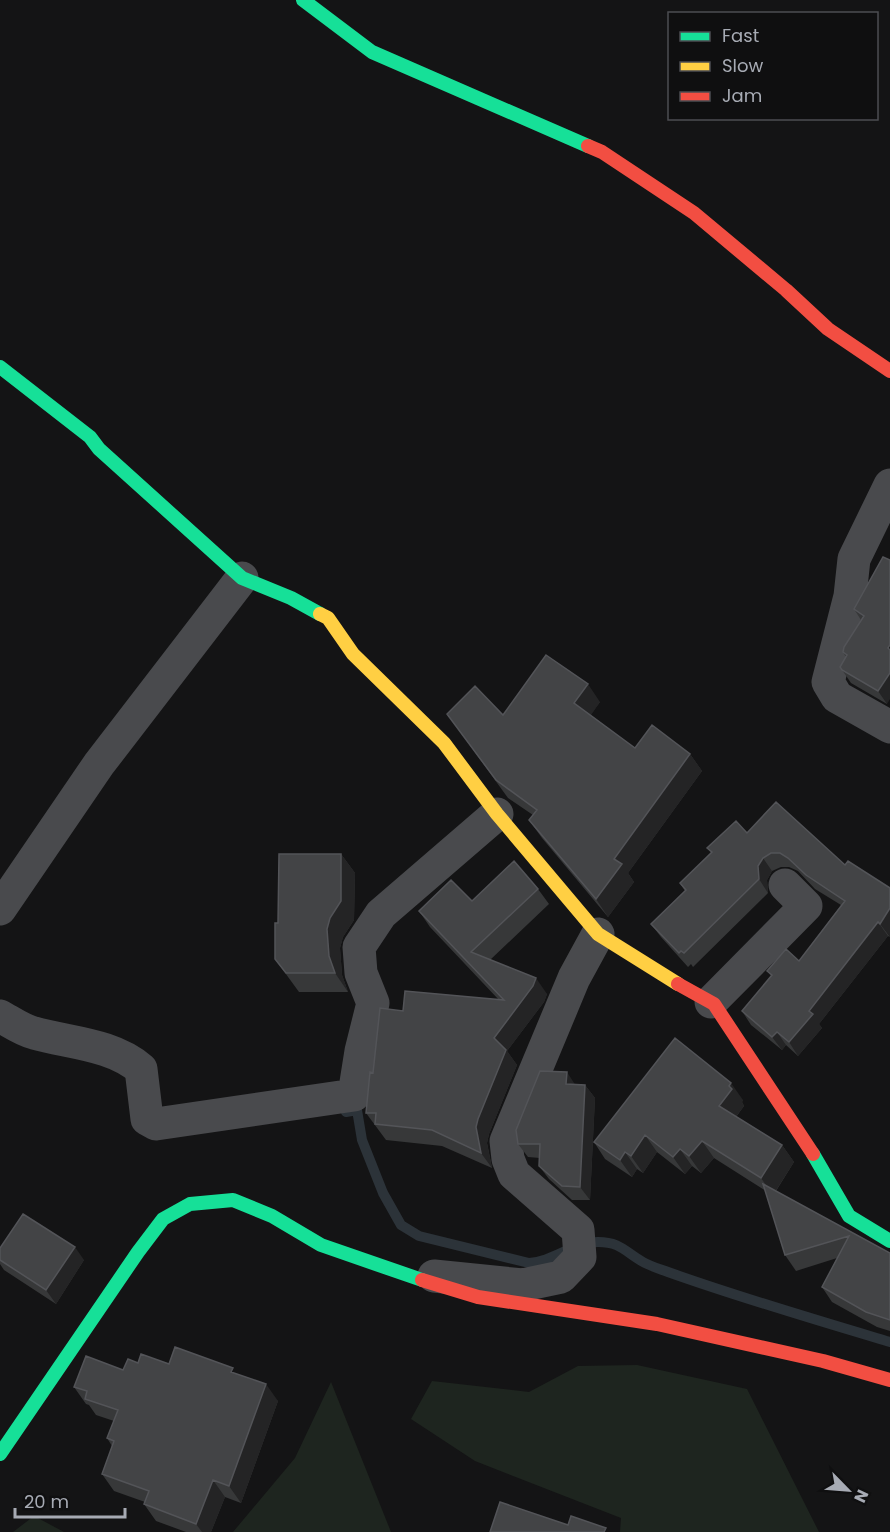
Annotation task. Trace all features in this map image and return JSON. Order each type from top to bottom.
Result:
[{"type":"street","points":[[303,0],[372,52],[602,152],[694,213],[786,290],[828,329],[890,371]]},
{"type":"street","points":[[0,367],[90,437],[99,449],[242,578],[291,598],[328,618],[353,654],[444,743],[497,814],[598,934],[641,963],[714,1004],[813,1154],[849,1216],[890,1241]]},
{"type":"street","points":[[890,485],[854,560],[850,596],[828,682],[837,697],[890,727]]},
{"type":"street","points":[[0,909],[99,764],[242,578]]},
{"type":"street","points":[[0,1016],[31,1033],[99,1047],[132,1061],[141,1069],[147,1119],[156,1124],[354,1095],[361,1051],[373,1003],[361,973],[359,947],[381,914],[497,814]]},
{"type":"street","points":[[711,1002],[806,906],[784,885]]},
{"type":"street","points":[[398,1273],[523,1285],[561,1277],[580,1257],[578,1230],[514,1174],[508,1159],[506,1141],[574,978],[598,934]]},
{"type":"street","points":[[0,1454],[138,1251],[164,1219],[190,1204],[233,1200],[272,1216],[321,1245],[398,1273],[478,1297],[657,1324],[823,1361],[890,1380]]},
{"type":"shaded area","points":[[637,1365],[747,1389],[819,1532],[620,1532],[621,1518],[475,1461],[411,1419],[432,1381],[529,1392],[578,1366]]},
{"type":"shaded area","points":[[331,1382],[391,1532],[233,1532],[295,1458]]},
{"type":"shaded area","points":[[34,1516],[64,1532],[13,1532]]},
{"type":"building","points":[[883,557],[890,560],[890,645],[888,648],[890,650],[890,673],[878,691],[840,667],[847,655],[843,652],[844,647],[864,616],[854,609]]},
{"type":"building","points":[[546,655],[588,684],[574,703],[635,748],[652,725],[690,754],[614,859],[622,864],[596,899],[529,820],[537,810],[496,780],[447,714],[475,686],[503,715]]},
{"type":"building","points":[[776,802],[845,865],[848,861],[890,888],[890,908],[880,924],[878,922],[809,1011],[813,1014],[789,1042],[777,1032],[772,1037],[742,1011],[772,975],[767,971],[786,949],[799,961],[845,901],[806,875],[788,858],[780,853],[771,853],[763,858],[758,866],[759,879],[684,953],[681,951],[679,953],[651,924],[686,890],[680,883],[712,852],[707,848],[736,821],[747,833]]},
{"type":"building","points":[[279,854],[341,854],[341,901],[330,918],[327,929],[329,956],[335,973],[286,973],[275,959]]},
{"type":"building","points":[[514,861],[538,889],[471,952],[536,978],[533,986],[494,1038],[506,1050],[476,1127],[481,1153],[432,1130],[375,1124],[376,1113],[366,1113],[380,1008],[403,1011],[405,991],[504,1000],[419,911],[451,880],[472,901]]},
{"type":"building","points":[[675,1038],[731,1083],[729,1086],[732,1089],[719,1106],[782,1145],[761,1178],[702,1141],[689,1156],[680,1149],[673,1157],[645,1135],[631,1156],[625,1152],[620,1160],[594,1142]]},
{"type":"building","points":[[540,1071],[567,1072],[566,1084],[585,1085],[580,1187],[562,1186],[539,1166],[540,1144],[518,1144],[516,1130]]},
{"type":"building","points":[[763,1184],[890,1253],[890,1320],[866,1312],[822,1287],[849,1236],[785,1255]]},
{"type":"building","points":[[23,1214],[75,1247],[46,1290],[0,1260],[0,1248]]},
{"type":"building","points":[[175,1347],[233,1368],[231,1372],[266,1384],[229,1486],[213,1480],[196,1524],[144,1504],[149,1491],[102,1474],[114,1441],[107,1438],[118,1410],[85,1399],[87,1391],[74,1387],[86,1356],[123,1370],[128,1359],[138,1363],[141,1354],[169,1364]]},
{"type":"building","points":[[500,1502],[568,1525],[571,1516],[606,1528],[604,1532],[490,1532]]},
{"type":"waterway","points":[[346,1112],[357,1110],[362,1140],[383,1193],[401,1225],[419,1236],[529,1263],[538,1262],[580,1245],[606,1242],[668,1272],[890,1342]]},
{"type":"traffic: fast","points":[[303,0],[372,52],[588,146]]},
{"type":"traffic: fast","points":[[0,367],[90,437],[99,449],[242,578],[291,598],[320,614]]},
{"type":"traffic: fast","points":[[813,1154],[849,1216],[890,1241]]},
{"type":"traffic: fast","points":[[0,1454],[163,1219],[190,1204],[233,1200],[272,1216],[321,1245],[422,1280]]},
{"type":"traffic: slow","points":[[320,614],[328,618],[353,654],[444,743],[497,814],[598,934],[678,984]]},
{"type":"traffic: jam","points":[[588,146],[602,152],[694,213],[786,290],[828,329],[890,371]]},
{"type":"traffic: jam","points":[[678,984],[714,1004],[813,1154]]},
{"type":"traffic: jam","points":[[422,1280],[478,1297],[657,1324],[823,1361],[890,1380]]}]
